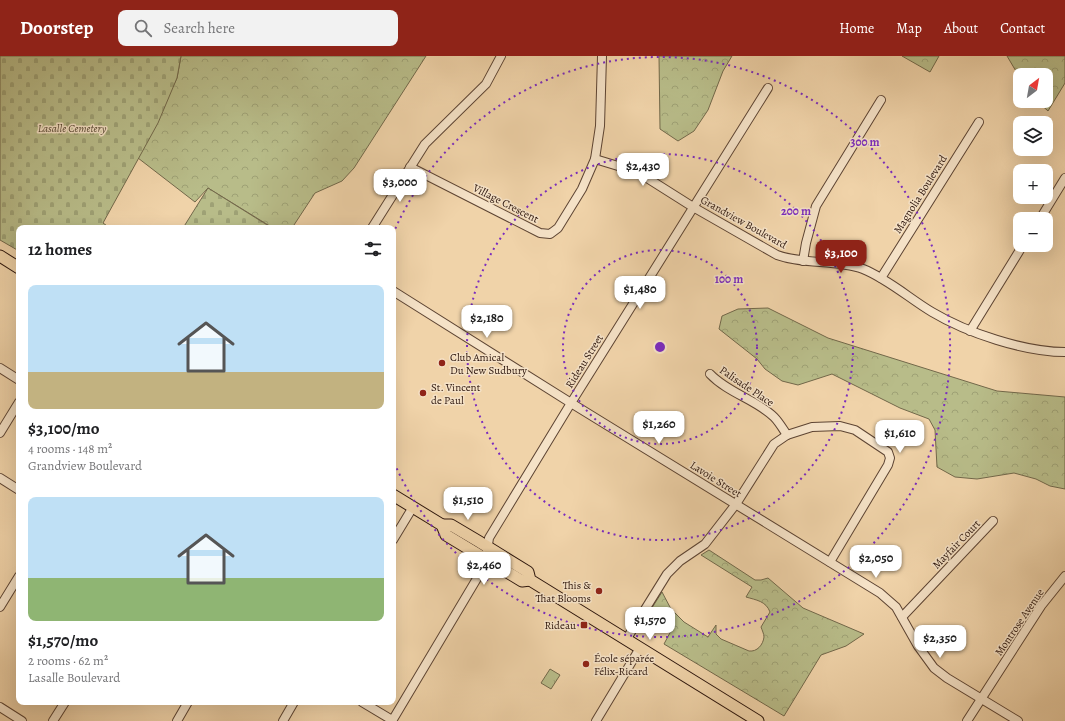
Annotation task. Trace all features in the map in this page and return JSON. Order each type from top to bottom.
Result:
[{"type":"main road","points":[[0,256],[16,266]]},
{"type":"main road","points":[[396,497],[442,525],[451,525],[487,546],[528,572],[530,580]]},
{"type":"main road","points":[[442,525],[446,535],[522,581],[530,580],[758,721]]},
{"type":"street","points":[[374,225],[425,144],[486,84],[501,56]]},
{"type":"street","name":"Village Crescent","points":[[410,167],[540,233],[550,234],[558,228],[582,190],[595,159],[600,126],[602,56]]},
{"type":"street","name":"Rideau Street","points":[[392,721],[485,565],[489,538],[571,403],[768,88]]},
{"type":"street","points":[[804,261],[806,243],[816,206],[881,100]]},
{"type":"street","name":"Magnolia Boulevard","points":[[881,278],[978,122]]},
{"type":"street","name":"Grandview Boulevard","points":[[595,159],[644,176],[693,207],[777,255],[790,260],[845,264],[864,270],[881,278],[933,313],[970,331],[1021,347],[1065,352]]},
{"type":"street","points":[[1044,212],[1065,178]]},
{"type":"street","points":[[970,331],[1019,252]]},
{"type":"street","name":"Lavoie Street","points":[[396,293],[571,403],[880,593],[896,607],[918,646],[934,668],[947,678],[1018,721]]},
{"type":"street","points":[[0,368],[16,378]]},
{"type":"street","name":"Palisade Place","points":[[710,374],[717,382],[768,412],[781,425],[787,435]]},
{"type":"street","points":[[0,433],[16,407]]},
{"type":"street","points":[[626,640],[667,574],[680,561],[705,544],[736,504],[774,444],[787,435],[812,427],[840,426],[855,430],[888,452],[890,458],[888,465],[830,562]]},
{"type":"street","points":[[0,478],[16,488]]},
{"type":"street","points":[[396,535],[413,507]]},
{"type":"street","name":"Mayfair Court","points":[[902,617],[993,521]]},
{"type":"street","name":"Montrose Avenue","points":[[967,721],[1041,606],[1065,576]]},
{"type":"street","points":[[0,607],[16,581]]},
{"type":"street","points":[[596,721],[640,648]]},
{"type":"street","points":[[54,721],[63,705]]},
{"type":"street","points":[[177,721],[186,705]]},
{"type":"street","points":[[283,721],[292,705]]},
{"type":"street","points":[[367,705],[392,721]]},
{"type":"street","points":[[0,707],[22,721]]},
{"type":"green space","name":"Lasalle Cemetery","points":[[0,56],[181,56],[177,78],[158,123],[103,223],[106,225],[16,225],[16,249],[0,240]]},
{"type":"green space","points":[[181,56],[426,56],[354,168],[342,181],[315,193],[294,225],[268,225],[208,188],[195,202],[138,158],[177,78]]},
{"type":"green space","points":[[659,56],[732,56],[723,71],[708,110],[694,131],[678,141],[660,129]]},
{"type":"green space","points":[[902,56],[939,56],[930,72]]},
{"type":"green space","points":[[1007,56],[1065,56],[1065,83],[1053,103],[1053,68],[1014,68]]},
{"type":"green space","points":[[208,188],[267,225],[185,225]]},
{"type":"green space","points":[[768,308],[828,338],[997,391],[1065,397],[1065,489],[1050,486],[1036,479],[1014,473],[977,479],[955,477],[937,467],[935,430],[929,419],[900,408],[832,374],[798,385],[782,381],[765,369],[757,359],[719,329],[722,316],[738,309]]},
{"type":"green space","points":[[709,550],[755,580],[768,578],[803,608],[864,634],[846,646],[821,655],[784,716],[664,644],[672,629],[648,614],[662,592],[671,609],[684,622],[708,637],[716,625],[716,634],[721,639],[749,651],[755,650],[759,647],[764,637],[761,627],[770,612],[768,608],[763,603],[746,597],[752,587],[701,555]]},
{"type":"green space","points":[[550,669],[560,675],[551,689],[541,683]]},
{"type":"place","name":"Club Amical Du New Sudbury","points":[[442,363]]},
{"type":"place","name":"St. Vincent de Paul","points":[[423,393]]},
{"type":"place","name":"This & That Blooms","points":[[599,591]]},
{"type":"place","name":"Rideau","points":[[584,625]]},
{"type":"place","name":"École séparée Félix-Ricard","points":[[586,664]]}]
